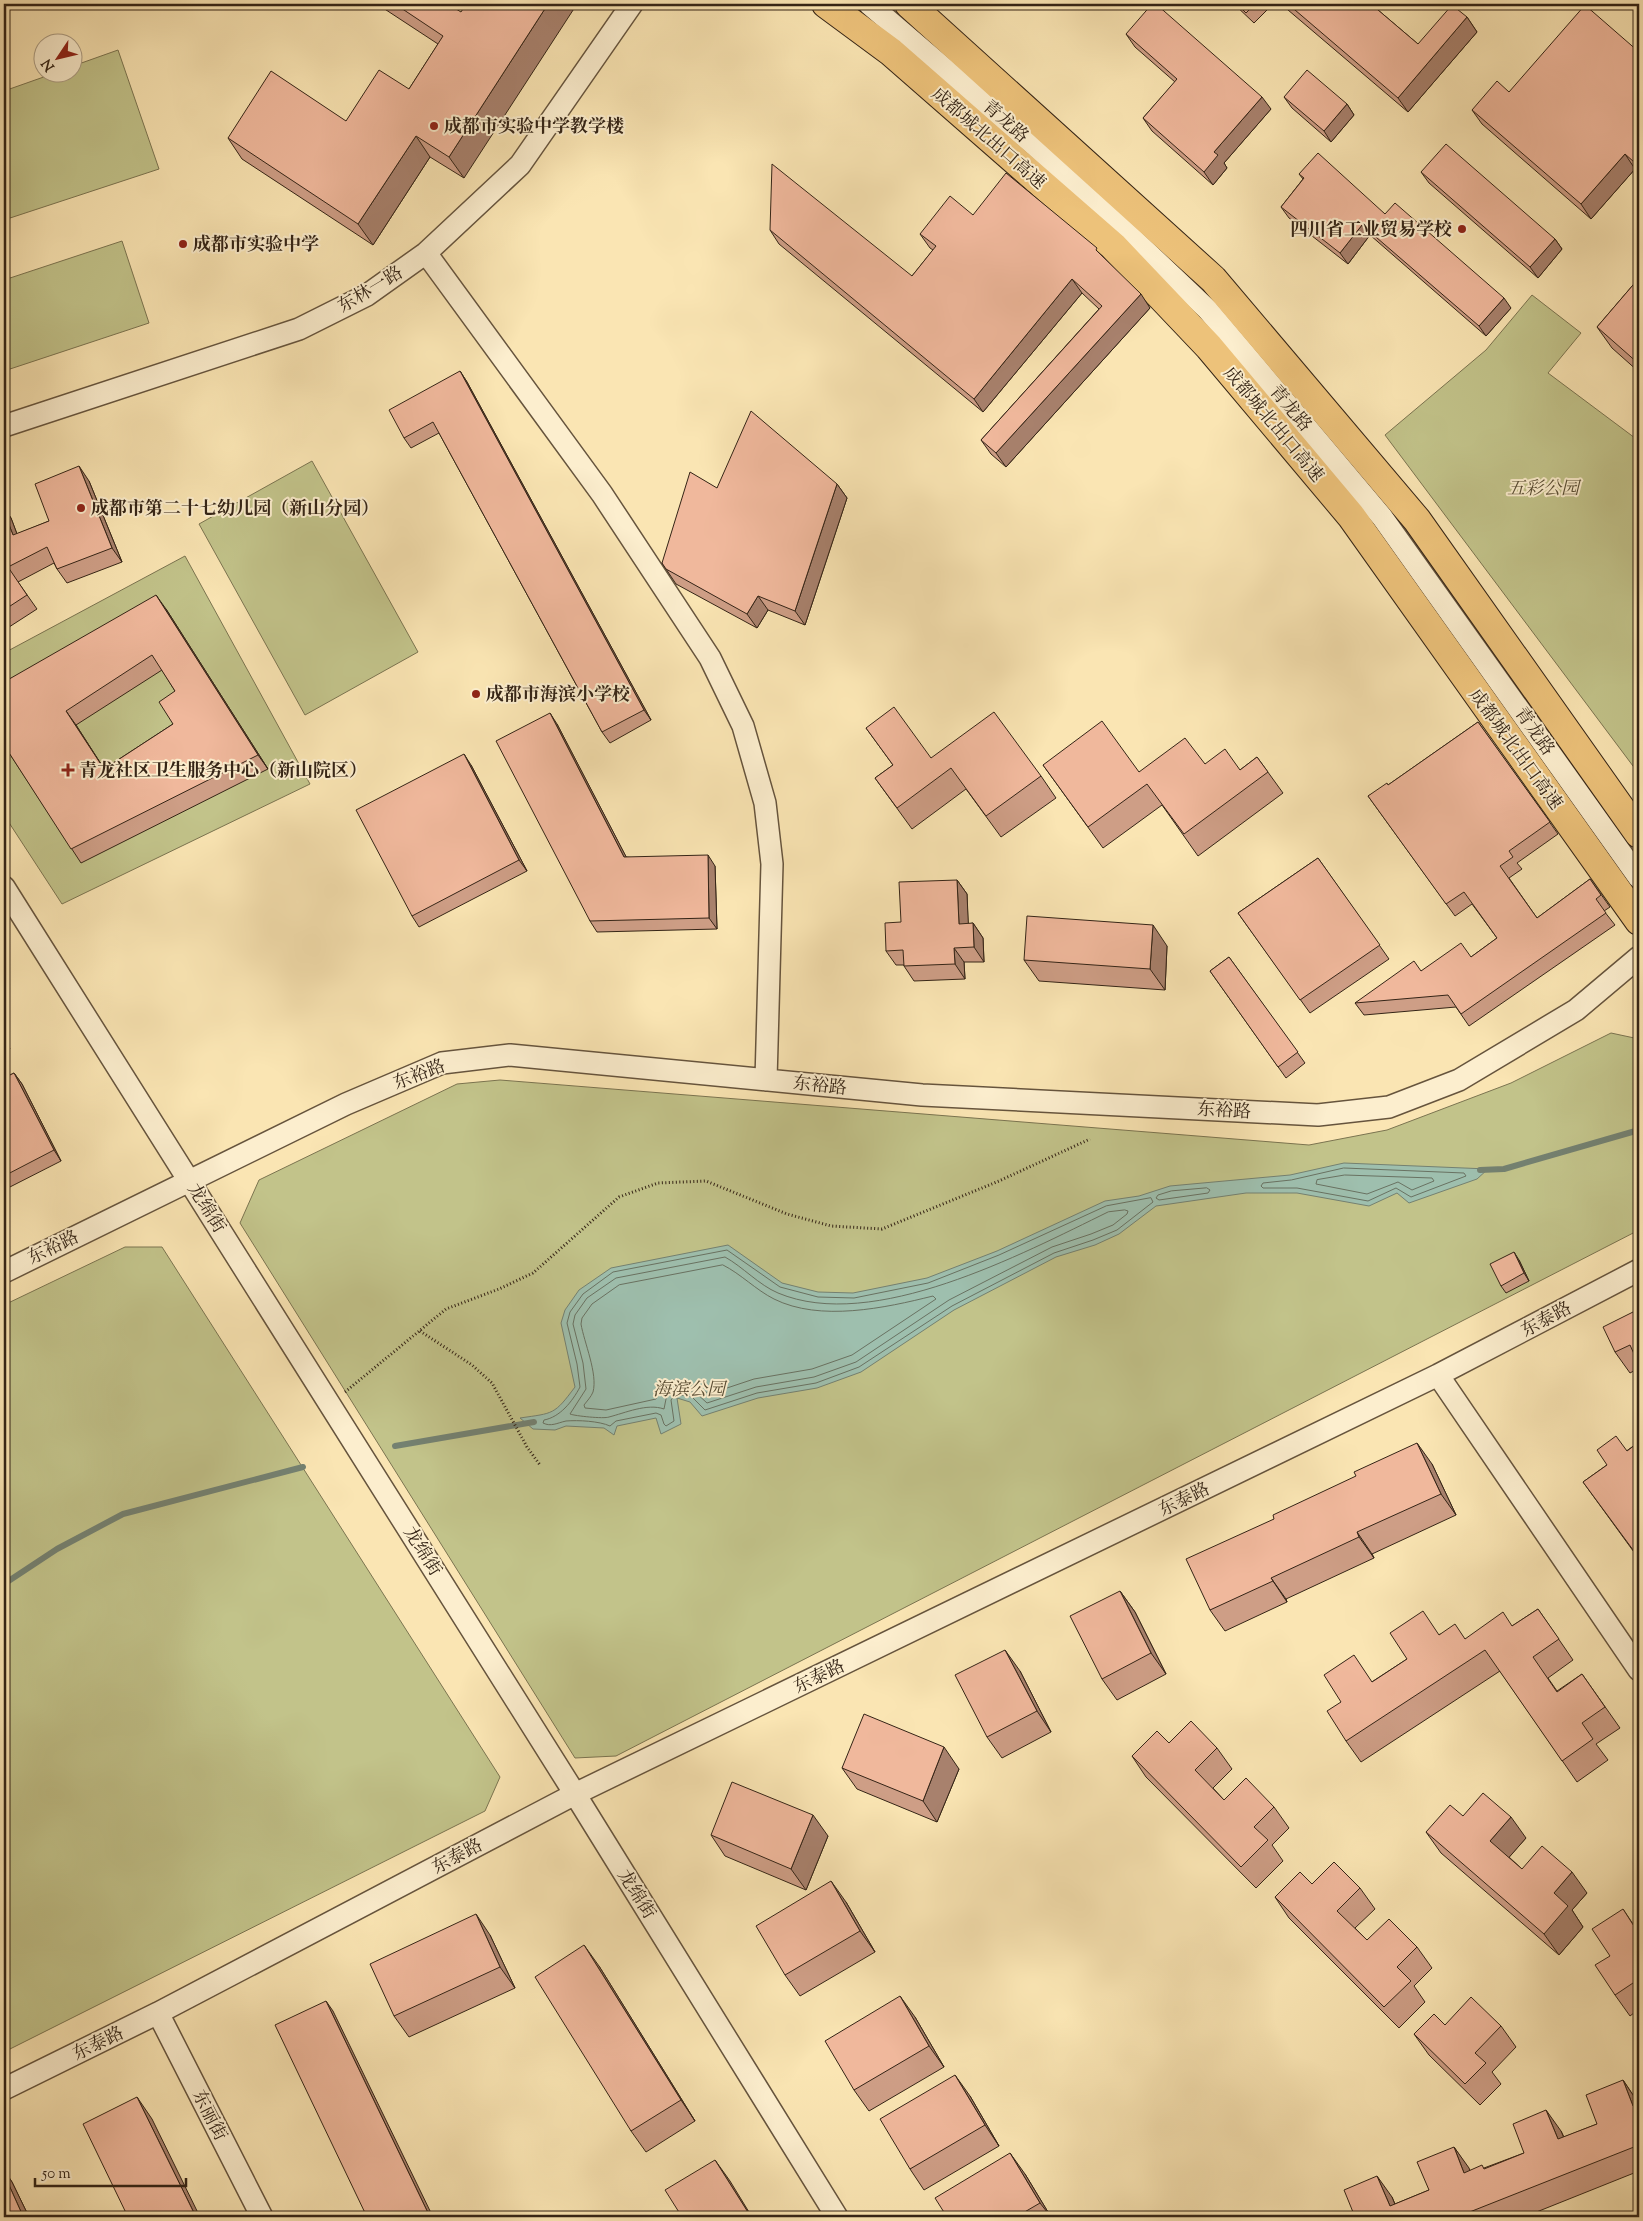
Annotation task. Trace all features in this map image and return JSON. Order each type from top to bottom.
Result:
[{"type":"highway","name":"成都城北出口高速","points":[[826,4],[891,52],[1113,246],[1209,346],[1350,516],[1639,921]]},
{"type":"highway","points":[[909,4],[1212,279],[1417,520],[1639,834]]},
{"type":"street","name":"东林一路","points":[[4,426],[299,329],[367,294],[426,253],[520,165],[632,4]]},
{"type":"street","name":"青龙路","points":[[869,4],[1034,145],[1208,310],[1382,517],[1639,878]]},
{"type":"street","points":[[426,253],[602,494],[710,658],[744,726],[765,802],[772,864],[766,1080]]},
{"type":"street","name":"龙绵街","points":[[4,887],[575,1794],[837,2217]]},
{"type":"street","name":"东裕路","points":[[4,1272],[346,1104],[442,1063],[510,1055],[922,1095],[1318,1115],[1389,1107],[1459,1080],[1576,1010],[1639,957]]},
{"type":"street","name":"东泰路","points":[[4,2090],[158,2014],[575,1794],[1438,1376],[1639,1270]]},
{"type":"street","points":[[1438,1376],[1639,1670]]},
{"type":"street","name":"东丽街","points":[[158,2014],[262,2217]]},
{"type":"path","points":[[331,1405],[446,1309],[499,1289],[533,1273],[619,1198],[658,1183],[706,1181],[787,1214],[830,1226],[882,1229],[999,1181],[1090,1140]]},
{"type":"path","points":[[420,1331],[472,1365],[492,1384],[540,1465]]},
{"type":"green space","points":[[118,50],[159,169],[4,220],[4,91],[32,81],[82,82],[82,63]]},
{"type":"green space","points":[[122,241],[149,323],[4,371],[4,280]]},
{"type":"green space","name":"五彩公园","points":[[1532,295],[1581,333],[1548,373],[1639,441],[1639,774],[1385,435],[1486,350]]},
{"type":"green space","points":[[312,461],[418,652],[305,715],[199,524]]},
{"type":"green space","points":[[185,556],[310,784],[62,904],[4,815],[4,653]]},
{"type":"green space","name":"海滨公园","points":[[1611,1033],[1639,1039],[1639,1230],[616,1756],[575,1758],[240,1223],[259,1180],[457,1084],[500,1080],[1309,1145],[1387,1130],[1511,1083]]},
{"type":"green space","points":[[125,1247],[162,1247],[500,1777],[485,1811],[4,2052],[4,1305]]},
{"type":"water","points":[[1344,1163],[1488,1169],[1477,1179],[1409,1203],[1397,1193],[1369,1206],[1297,1193],[1246,1193],[1156,1206],[1119,1234],[1095,1245],[1056,1257],[954,1310],[861,1372],[817,1388],[758,1398],[702,1416],[690,1402],[677,1398],[681,1424],[661,1434],[656,1418],[617,1426],[614,1435],[604,1428],[566,1426],[555,1430],[533,1429],[520,1418],[552,1411],[562,1403],[575,1387],[561,1323],[565,1310],[579,1290],[611,1268],[728,1245],[782,1283],[818,1292],[853,1293],[927,1278],[997,1251],[1105,1201],[1139,1196],[1170,1186],[1290,1175]]},
{"type":"building","name":"成都市实验中学教学楼","points":[[395,4],[448,4],[461,12],[466,4],[548,4],[449,157],[416,136],[358,224],[228,138],[271,71],[346,121],[379,70],[409,89],[443,36]]},
{"type":"building","points":[[1152,4],[1156,4],[1262,97],[1214,152],[1218,155],[1204,172],[1143,118],[1177,79],[1126,34]]},
{"type":"building","points":[[1237,4],[1255,4],[1246,13]]},
{"type":"building","points":[[1288,4],[1371,4],[1418,44],[1452,5],[1467,17],[1398,98]]},
{"type":"building","points":[[1585,5],[1639,52],[1639,156],[1634,162],[1625,154],[1581,204],[1472,110],[1497,81],[1509,92]]},
{"type":"building","points":[[1307,70],[1347,104],[1324,131],[1284,97]]},
{"type":"building","points":[[1446,144],[1555,239],[1530,267],[1421,172]]},
{"type":"building","points":[[1318,153],[1385,214],[1395,203],[1504,298],[1479,326],[1362,225],[1340,253],[1281,207],[1304,178],[1299,174]]},
{"type":"building","points":[[772,164],[912,276],[936,246],[920,234],[950,196],[973,215],[1006,173],[1097,248],[1096,250],[1141,294],[996,453],[981,440],[1102,306],[1072,279],[974,399],[770,230]]},
{"type":"building","points":[[1639,278],[1639,364],[1597,327]]},
{"type":"building","points":[[460,371],[644,710],[602,732],[433,422],[404,438],[389,410]]},
{"type":"building","points":[[751,411],[837,484],[795,611],[758,596],[747,614],[666,569],[662,563],[690,472],[717,488]]},
{"type":"building","points":[[79,466],[112,548],[57,569],[47,547],[8,567],[27,595],[4,610],[4,512],[13,535],[49,521],[35,484]]},
{"type":"building","points":[[156,595],[258,755],[71,849],[4,745],[4,682]],"holes":[[[152,655],[175,691],[159,702],[173,724],[104,769],[66,711]]]},
{"type":"building","points":[[894,707],[931,758],[994,712],[1041,776],[986,816],[951,768],[897,808],[875,778],[893,765],[866,728]]},
{"type":"building","points":[[550,713],[624,857],[708,855],[709,918],[590,921],[496,741]]},
{"type":"building","points":[[1102,721],[1139,772],[1185,738],[1205,764],[1225,749],[1240,770],[1257,757],[1268,772],[1184,834],[1147,784],[1088,827],[1043,765]]},
{"type":"building","points":[[1478,722],[1550,822],[1509,851],[1513,857],[1500,866],[1537,918],[1590,879],[1601,895],[1596,899],[1606,913],[1461,1014],[1448,995],[1355,1003],[1414,961],[1421,971],[1461,943],[1471,957],[1497,938],[1464,892],[1446,904],[1368,796],[1387,783],[1388,785]]},
{"type":"building","points":[[464,754],[519,860],[412,916],[356,810]]},
{"type":"building","points":[[1318,858],[1380,945],[1300,1000],[1238,913]]},
{"type":"building","points":[[957,880],[959,924],[973,923],[974,947],[954,948],[955,964],[904,966],[903,950],[886,951],[885,923],[901,922],[899,882]]},
{"type":"building","points":[[1027,916],[1153,925],[1150,969],[1024,960]]},
{"type":"building","points":[[1229,957],[1298,1052],[1278,1067],[1210,971]]},
{"type":"building","points":[[14,1073],[54,1150],[4,1176],[4,1078]]},
{"type":"building","points":[[1514,1252],[1524,1273],[1501,1286],[1490,1264]]},
{"type":"building","points":[[1639,1309],[1639,1365],[1630,1345],[1615,1352],[1603,1327]]},
{"type":"building","points":[[1616,1436],[1627,1451],[1639,1442],[1639,1558],[1583,1482],[1607,1465],[1597,1450]]},
{"type":"building","points":[[1417,1443],[1441,1494],[1357,1532],[1359,1537],[1271,1578],[1273,1581],[1210,1610],[1186,1559],[1274,1519],[1273,1515],[1356,1476],[1354,1472]]},
{"type":"building","points":[[1120,1591],[1151,1653],[1102,1679],[1070,1616]]},
{"type":"building","points":[[1538,1609],[1559,1639],[1533,1657],[1557,1692],[1582,1674],[1605,1707],[1582,1723],[1593,1739],[1562,1761],[1485,1650],[1346,1741],[1327,1711],[1341,1702],[1324,1675],[1354,1655],[1372,1682],[1407,1659],[1390,1633],[1423,1611],[1439,1635],[1455,1624],[1465,1639],[1503,1612],[1512,1626]]},
{"type":"building","points":[[1005,1650],[1037,1711],[987,1737],[955,1675]]},
{"type":"building","points":[[864,1714],[944,1747],[923,1801],[842,1768]]},
{"type":"building","points":[[1191,1721],[1217,1748],[1195,1770],[1224,1800],[1246,1778],[1274,1807],[1254,1827],[1268,1840],[1241,1867],[1132,1756],[1157,1731],[1169,1743]]},
{"type":"building","points":[[732,1782],[813,1815],[791,1869],[711,1835]]},
{"type":"building","points":[[1483,1793],[1511,1817],[1490,1841],[1522,1869],[1542,1846],[1572,1872],[1554,1893],[1568,1906],[1544,1934],[1426,1832],[1450,1805],[1463,1816]]},
{"type":"building","points":[[1334,1862],[1360,1888],[1337,1911],[1367,1940],[1389,1919],[1417,1947],[1397,1967],[1411,1981],[1384,2007],[1275,1897],[1300,1872],[1312,1884]]},
{"type":"building","points":[[831,1881],[860,1931],[785,1975],[756,1926]]},
{"type":"building","points":[[1623,1909],[1639,1934],[1639,1979],[1615,1995],[1595,1965],[1610,1956],[1592,1929]]},
{"type":"building","points":[[476,1914],[500,1967],[394,2016],[370,1964]]},
{"type":"building","points":[[584,1945],[681,2100],[631,2131],[535,1977]]},
{"type":"building","points":[[900,1996],[929,2046],[854,2090],[825,2041]]},
{"type":"building","points":[[1471,1997],[1501,2026],[1475,2053],[1486,2063],[1465,2084],[1414,2034],[1434,2014],[1445,2025]]},
{"type":"building","points":[[326,2001],[430,2217],[367,2217],[275,2025]]},
{"type":"building","points":[[955,2075],[985,2125],[910,2169],[880,2119]]},
{"type":"building","points":[[1623,2080],[1633,2106],[1639,2104],[1639,2145],[1457,2217],[1355,2217],[1344,2190],[1377,2176],[1390,2206],[1429,2190],[1417,2162],[1454,2147],[1464,2173],[1482,2165],[1484,2169],[1524,2153],[1513,2124],[1546,2110],[1558,2139],[1597,2124],[1586,2095]]},
{"type":"building","points":[[137,2097],[196,2217],[128,2217],[83,2124]]},
{"type":"building","points":[[1010,2153],[1040,2203],[1016,2217],[947,2217],[935,2198]]},
{"type":"building","points":[[715,2160],[751,2217],[682,2217],[665,2190]]},
{"type":"building","points":[[4,2174],[22,2214],[15,2217],[4,2217]]},
{"type":"waterway","points":[[1480,1170],[1504,1169],[1639,1130]]},
{"type":"waterway","points":[[395,1446],[534,1422]]},
{"type":"waterway","points":[[4,1584],[57,1549],[123,1514],[303,1467]]},
{"type":"place","name":"成都市实验中学教学楼","points":[[434,126]]},
{"type":"place","name":"四川省工业贸易学校","points":[[1462,229]]},
{"type":"place","name":"成都市实验中学","points":[[183,244]]},
{"type":"place","name":"成都市第二十七幼儿园（新山分园）","points":[[81,508]]},
{"type":"place","name":"成都市海滨小学校","points":[[476,694]]},
{"type":"place","name":"青龙社区卫生服务中心（新山院区）","points":[[68,770]]}]
